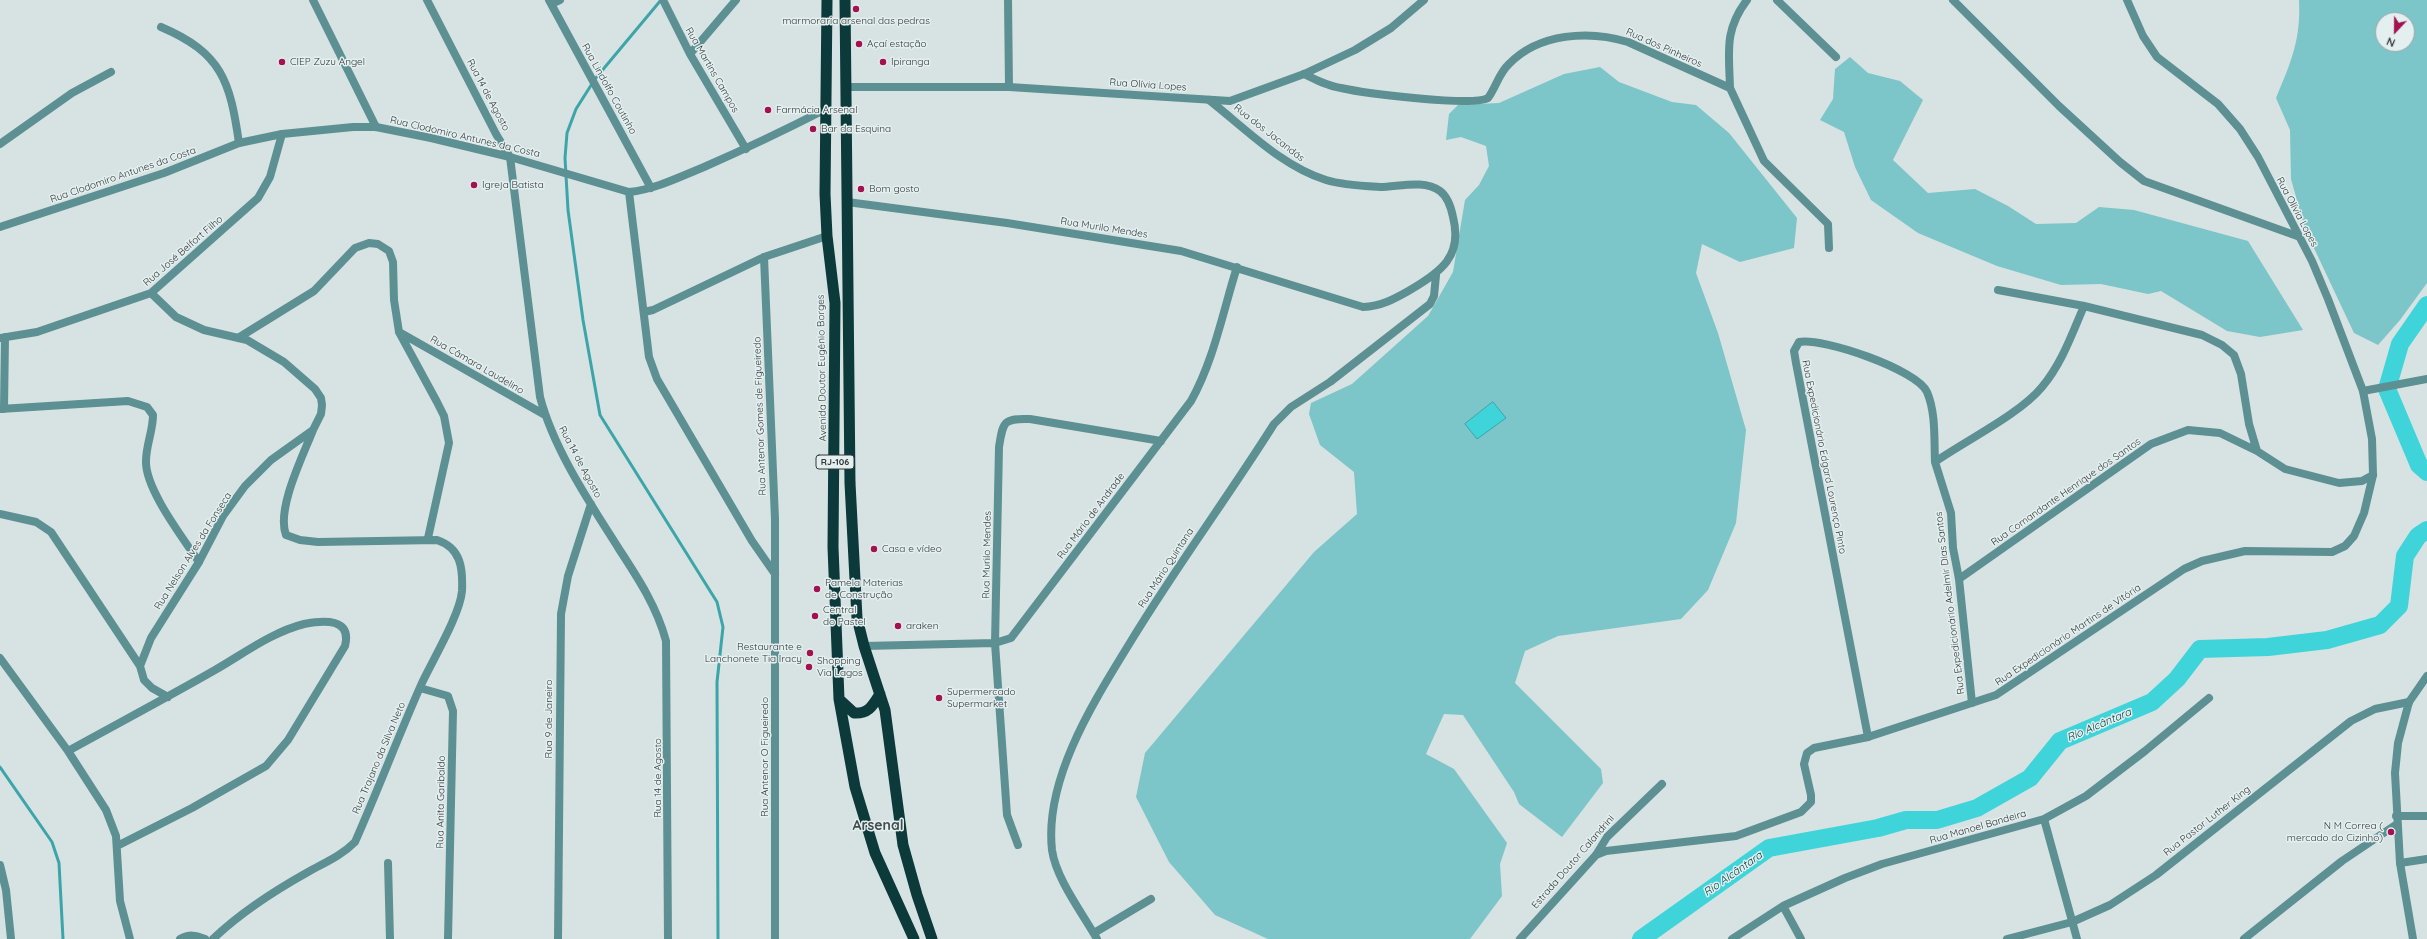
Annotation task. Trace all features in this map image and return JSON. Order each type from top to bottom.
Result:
[{"type":"highway","name":"Avenida Doutor Eugênio Borges","points":[[826,0],[824,110],[827,236],[835,303],[833,547],[839,699],[855,787],[875,853],[914,939]]},
{"type":"highway","name":"RJ-106","points":[[845,0],[845,87],[853,568],[857,618],[864,646],[880,694],[889,731],[897,810],[903,845],[917,895],[932,939]]},
{"type":"highway","points":[[839,699],[849,710],[859,713],[871,709],[880,694]]},
{"type":"street","points":[[313,0],[376,127]]},
{"type":"street","name":"Rua 14 de Agosto","points":[[427,0],[496,134],[510,157],[540,397],[545,415],[591,504],[651,601],[660,620],[666,641],[668,939]]},
{"type":"street","points":[[550,2],[560,0]]},
{"type":"street","points":[[690,54],[736,0]]},
{"type":"street","points":[[1008,0],[1009,87]]},
{"type":"street","name":"Rua Olívia Lopes","points":[[845,87],[1009,87],[1230,101],[1304,74],[1355,50],[1391,28],[1424,0]]},
{"type":"street","points":[[1747,0],[1733,21],[1730,33],[1730,88],[1764,162],[1828,224],[1830,248]]},
{"type":"street","points":[[1777,0],[1836,56]]},
{"type":"street","points":[[1953,0],[2059,106],[2120,162],[2144,181],[2184,194],[2300,238]]},
{"type":"street","name":"Rua Olívia Lopes","points":[[2127,0],[2143,36],[2157,58],[2218,104],[2240,129],[2258,157],[2300,238],[2328,299],[2363,391],[2372,439],[2373,475]]},
{"type":"street","name":"Rua Lindolfo Coutinho","points":[[550,2],[651,188]]},
{"type":"street","name":"Rua Martins Campos","points":[[664,2],[690,54],[746,149]]},
{"type":"street","points":[[161,27],[186,38],[198,46],[218,69],[232,101],[239,143]]},
{"type":"street","name":"Rua dos Pinheiros","points":[[1304,74],[1342,89],[1450,100],[1476,101],[1488,98],[1509,64],[1532,46],[1549,39],[1567,36],[1607,37],[1628,42],[1730,88]]},
{"type":"street","points":[[0,144],[72,94],[111,72]]},
{"type":"street","name":"Rua dos Jacandás","points":[[1209,100],[1300,170],[1327,181],[1348,184],[1379,186],[1422,185],[1440,191],[1448,199],[1457,232],[1455,245],[1449,260],[1436,275],[1380,306],[1363,307],[1350,305]]},
{"type":"street","name":"Rua Clodomiro Antunes da Costa","points":[[0,227],[164,173],[239,143],[282,134],[353,127],[376,127],[510,157],[629,192],[651,188],[746,149],[824,110]]},
{"type":"street","name":"Rua José Belfort Filho","points":[[2,338],[37,332],[151,293],[258,198],[270,177],[282,134]]},
{"type":"street","points":[[629,192],[649,357],[656,379],[752,541],[775,574]]},
{"type":"street","name":"Rua Murilo Mendes","points":[[847,202],[1007,223],[1181,251],[1237,267],[1350,305]]},
{"type":"street","points":[[644,312],[653,310],[764,257],[827,236]]},
{"type":"street","points":[[238,338],[314,291],[355,248],[369,243],[384,247],[393,257],[394,300],[399,332],[438,402],[444,416],[449,443],[443,477],[428,538]]},
{"type":"street","name":"Rua Antenor Gomes de Figueiredo","points":[[764,257],[775,574]]},
{"type":"street","name":"Rua Mário de Andrade","points":[[864,646],[995,643],[1011,638],[1161,441],[1199,386],[1211,354],[1237,267]]},
{"type":"street","name":"Rua Mário Quintana","points":[[1096,936],[1061,876],[1052,851],[1051,832],[1057,796],[1080,728],[1161,592],[1274,424],[1291,407],[1330,382],[1430,304],[1434,296],[1436,275]]},
{"type":"street","points":[[1998,290],[2084,306],[2202,335],[2222,345],[2234,355],[2241,374],[2249,424],[2257,451]]},
{"type":"street","name":"Rua Nelson Alves da Fonseca","points":[[151,293],[176,317],[204,330],[238,338],[253,344],[284,362],[315,389],[321,398],[321,414],[312,430],[287,503],[283,525],[286,535],[295,539],[318,542],[428,538]]},
{"type":"street","points":[[1935,462],[2026,402],[2042,387],[2064,354],[2084,306]]},
{"type":"street","name":"Rua Câmara Laudelino","points":[[399,332],[545,415]]},
{"type":"street","points":[[2,338],[2,409],[128,401],[148,407],[153,415],[146,463],[148,474],[156,493],[176,528],[199,562]]},
{"type":"street","name":"Rua Expedicionário Edgard Lourenço Pinto","points":[[1868,736],[1796,363],[1794,351],[1799,342],[1812,342],[1831,346],[1876,359],[1916,380],[1926,390],[1931,406],[1935,462]]},
{"type":"street","points":[[2363,391],[2427,379]]},
{"type":"street","name":"Rua Murilo Mendes","points":[[1018,845],[1007,815],[995,643],[999,447],[1004,424],[1009,420],[1030,419],[1161,441]]},
{"type":"street","name":"Rua Nelson Alves da Fonseca","points":[[140,666],[160,623],[199,562],[223,516],[245,486],[271,460],[312,430]]},
{"type":"street","name":"Rua Comandante Henrique dos Santos","points":[[1959,579],[2151,444],[2188,430],[2220,434],[2257,451],[2285,469],[2339,483],[2362,481],[2373,475]]},
{"type":"street","name":"Rua Expedicionário Adelmir Dias Santos","points":[[1935,462],[1951,513],[1953,548],[1959,579],[1972,703]]},
{"type":"street","name":"Rua Expedicionário Martins de Vitória","points":[[1596,855],[1606,851],[1736,836],[1776,823],[1801,812],[1811,802],[1811,795],[1804,764],[1807,752],[1814,748],[1868,736],[1972,703],[2002,691],[2184,568],[2202,561],[2245,551],[2332,552],[2345,546],[2354,536],[2364,513],[2373,475]]},
{"type":"street","name":"Rua 9 de Janeiro","points":[[558,939],[560,614],[568,576],[591,504]]},
{"type":"street","points":[[0,514],[36,522],[51,532],[140,666],[144,680],[152,688],[168,697]]},
{"type":"street","name":"Rua Trajano da Silva Neto","points":[[213,939],[257,904],[309,871],[337,858],[355,842],[420,688],[454,615],[462,592],[460,560],[457,552],[446,542],[428,538]]},
{"type":"street","name":"Rua Antenor O Figueiredo","points":[[775,574],[775,939]]},
{"type":"street","points":[[68,751],[168,697],[281,633],[320,621],[339,625],[345,629],[347,638],[344,646],[288,740],[266,766],[192,808],[117,846]]},
{"type":"street","points":[[0,658],[68,751],[106,810],[113,825],[117,846],[117,876],[120,901],[130,939]]},
{"type":"street","points":[[2412,938],[2400,863],[2395,773],[2398,743],[2409,702],[2427,676]]},
{"type":"street","name":"Rua Anita Garibaldo","points":[[420,688],[448,696],[453,710],[448,939]]},
{"type":"street","name":"Rua Manoel Bandeira","points":[[1732,939],[1784,906],[1844,878],[1882,864],[2044,819],[2086,796],[2209,698]]},
{"type":"street","name":"Rua Pastor Luther King","points":[[2007,939],[2072,922],[2110,905],[2156,875],[2351,722],[2375,709],[2409,702]]},
{"type":"street","name":"Estrada Doutor Calandrini","points":[[1520,939],[1596,855],[1607,837],[1662,784]]},
{"type":"street","points":[[2244,939],[2342,861],[2397,820],[2427,816]]},
{"type":"street","points":[[2044,819],[2077,939]]},
{"type":"street","points":[[2400,863],[2427,859]]},
{"type":"street","points":[[388,863],[390,939]]},
{"type":"street","points":[[0,865],[6,890],[11,939]]},
{"type":"street","points":[[1096,936],[1151,899]]},
{"type":"street","points":[[1784,906],[1801,939]]},
{"type":"street","points":[[180,939],[186,935],[197,936],[205,939]]},
{"type":"shaded area","points":[[2299,0],[2427,0],[2427,283],[2400,320],[2378,345],[2354,333],[2305,229],[2291,179],[2290,130],[2276,98],[2294,50],[2298,27]]},
{"type":"shaded area","points":[[1850,57],[1868,73],[1900,81],[1923,100],[1893,160],[1928,193],[1975,189],[2008,206],[2036,224],[2076,223],[2099,207],[2134,210],[2248,241],[2303,330],[2260,337],[2227,331],[2161,291],[2148,294],[2101,284],[2061,285],[1997,266],[1918,233],[1871,200],[1855,167],[1844,132],[1820,120],[1833,99],[1835,69]]},
{"type":"shaded area","points":[[1600,67],[1619,82],[1672,102],[1696,105],[1729,133],[1797,218],[1794,248],[1740,262],[1702,244],[1696,273],[1718,333],[1746,430],[1736,523],[1708,590],[1681,619],[1558,636],[1525,651],[1515,683],[1601,769],[1603,783],[1562,837],[1519,804],[1514,792],[1463,715],[1444,714],[1426,754],[1454,769],[1507,843],[1500,864],[1502,896],[1470,939],[1268,939],[1215,915],[1169,862],[1136,797],[1145,753],[1314,552],[1357,514],[1354,472],[1320,445],[1309,414],[1311,403],[1352,384],[1428,316],[1453,272],[1465,200],[1479,185],[1489,166],[1486,146],[1461,137],[1446,140],[1449,114],[1458,105],[1499,103],[1564,74]]},
{"type":"shaded area","points":[[1493,402],[1506,418],[1477,439],[1465,424]]},
{"type":"waterway","points":[[661,0],[595,79],[576,109],[567,133],[565,158],[568,210],[583,320],[600,415],[717,602],[723,627],[717,682],[718,939]]},
{"type":"waterway","name":"Rio Alcântara","points":[[2427,305],[2400,344],[2387,389],[2419,465],[2427,472]]},
{"type":"waterway","name":"Rio Alcântara","points":[[1641,939],[1769,848],[1878,828],[1906,820],[1937,820],[1977,808],[2030,778],[2060,741],[2152,702],[2177,679],[2200,649],[2268,647],[2327,640],[2380,625],[2399,606],[2405,556],[2418,536],[2427,530]]},
{"type":"waterway","points":[[0,767],[52,842],[59,863],[63,939]]},
{"type":"place","name":"marmoraria arsenal das pedras","points":[[856,9]]},
{"type":"place","name":"Açaí estação","points":[[859,44]]},
{"type":"place","name":"CIEP Zuzu Angel","points":[[282,62]]},
{"type":"place","name":"Ipiranga","points":[[883,62]]},
{"type":"place","name":"Farmácia Arsenal","points":[[768,110]]},
{"type":"place","name":"Bar da Esquina","points":[[813,129]]},
{"type":"place","name":"Igreja Batista","points":[[474,185]]},
{"type":"place","name":"Bom gosto","points":[[861,189]]},
{"type":"place","name":"Casa e vídeo","points":[[874,549]]},
{"type":"place","name":"Pamela Materias de Construção","points":[[817,589]]},
{"type":"place","name":"Central do Pastel","points":[[815,616]]},
{"type":"place","name":"araken","points":[[898,626]]},
{"type":"place","name":"Restaurante e Lanchonete Tia Iracy","points":[[810,653]]},
{"type":"place","name":"Shopping Via Lagos","points":[[809,667]]},
{"type":"place","name":"Supermercado Supermarket","points":[[939,698]]},
{"type":"place","name":"N M Correa ( mercado do Cizinho)","points":[[2391,832]]},
{"type":"district","name":"Arsenal","points":[[878,826]]}]
